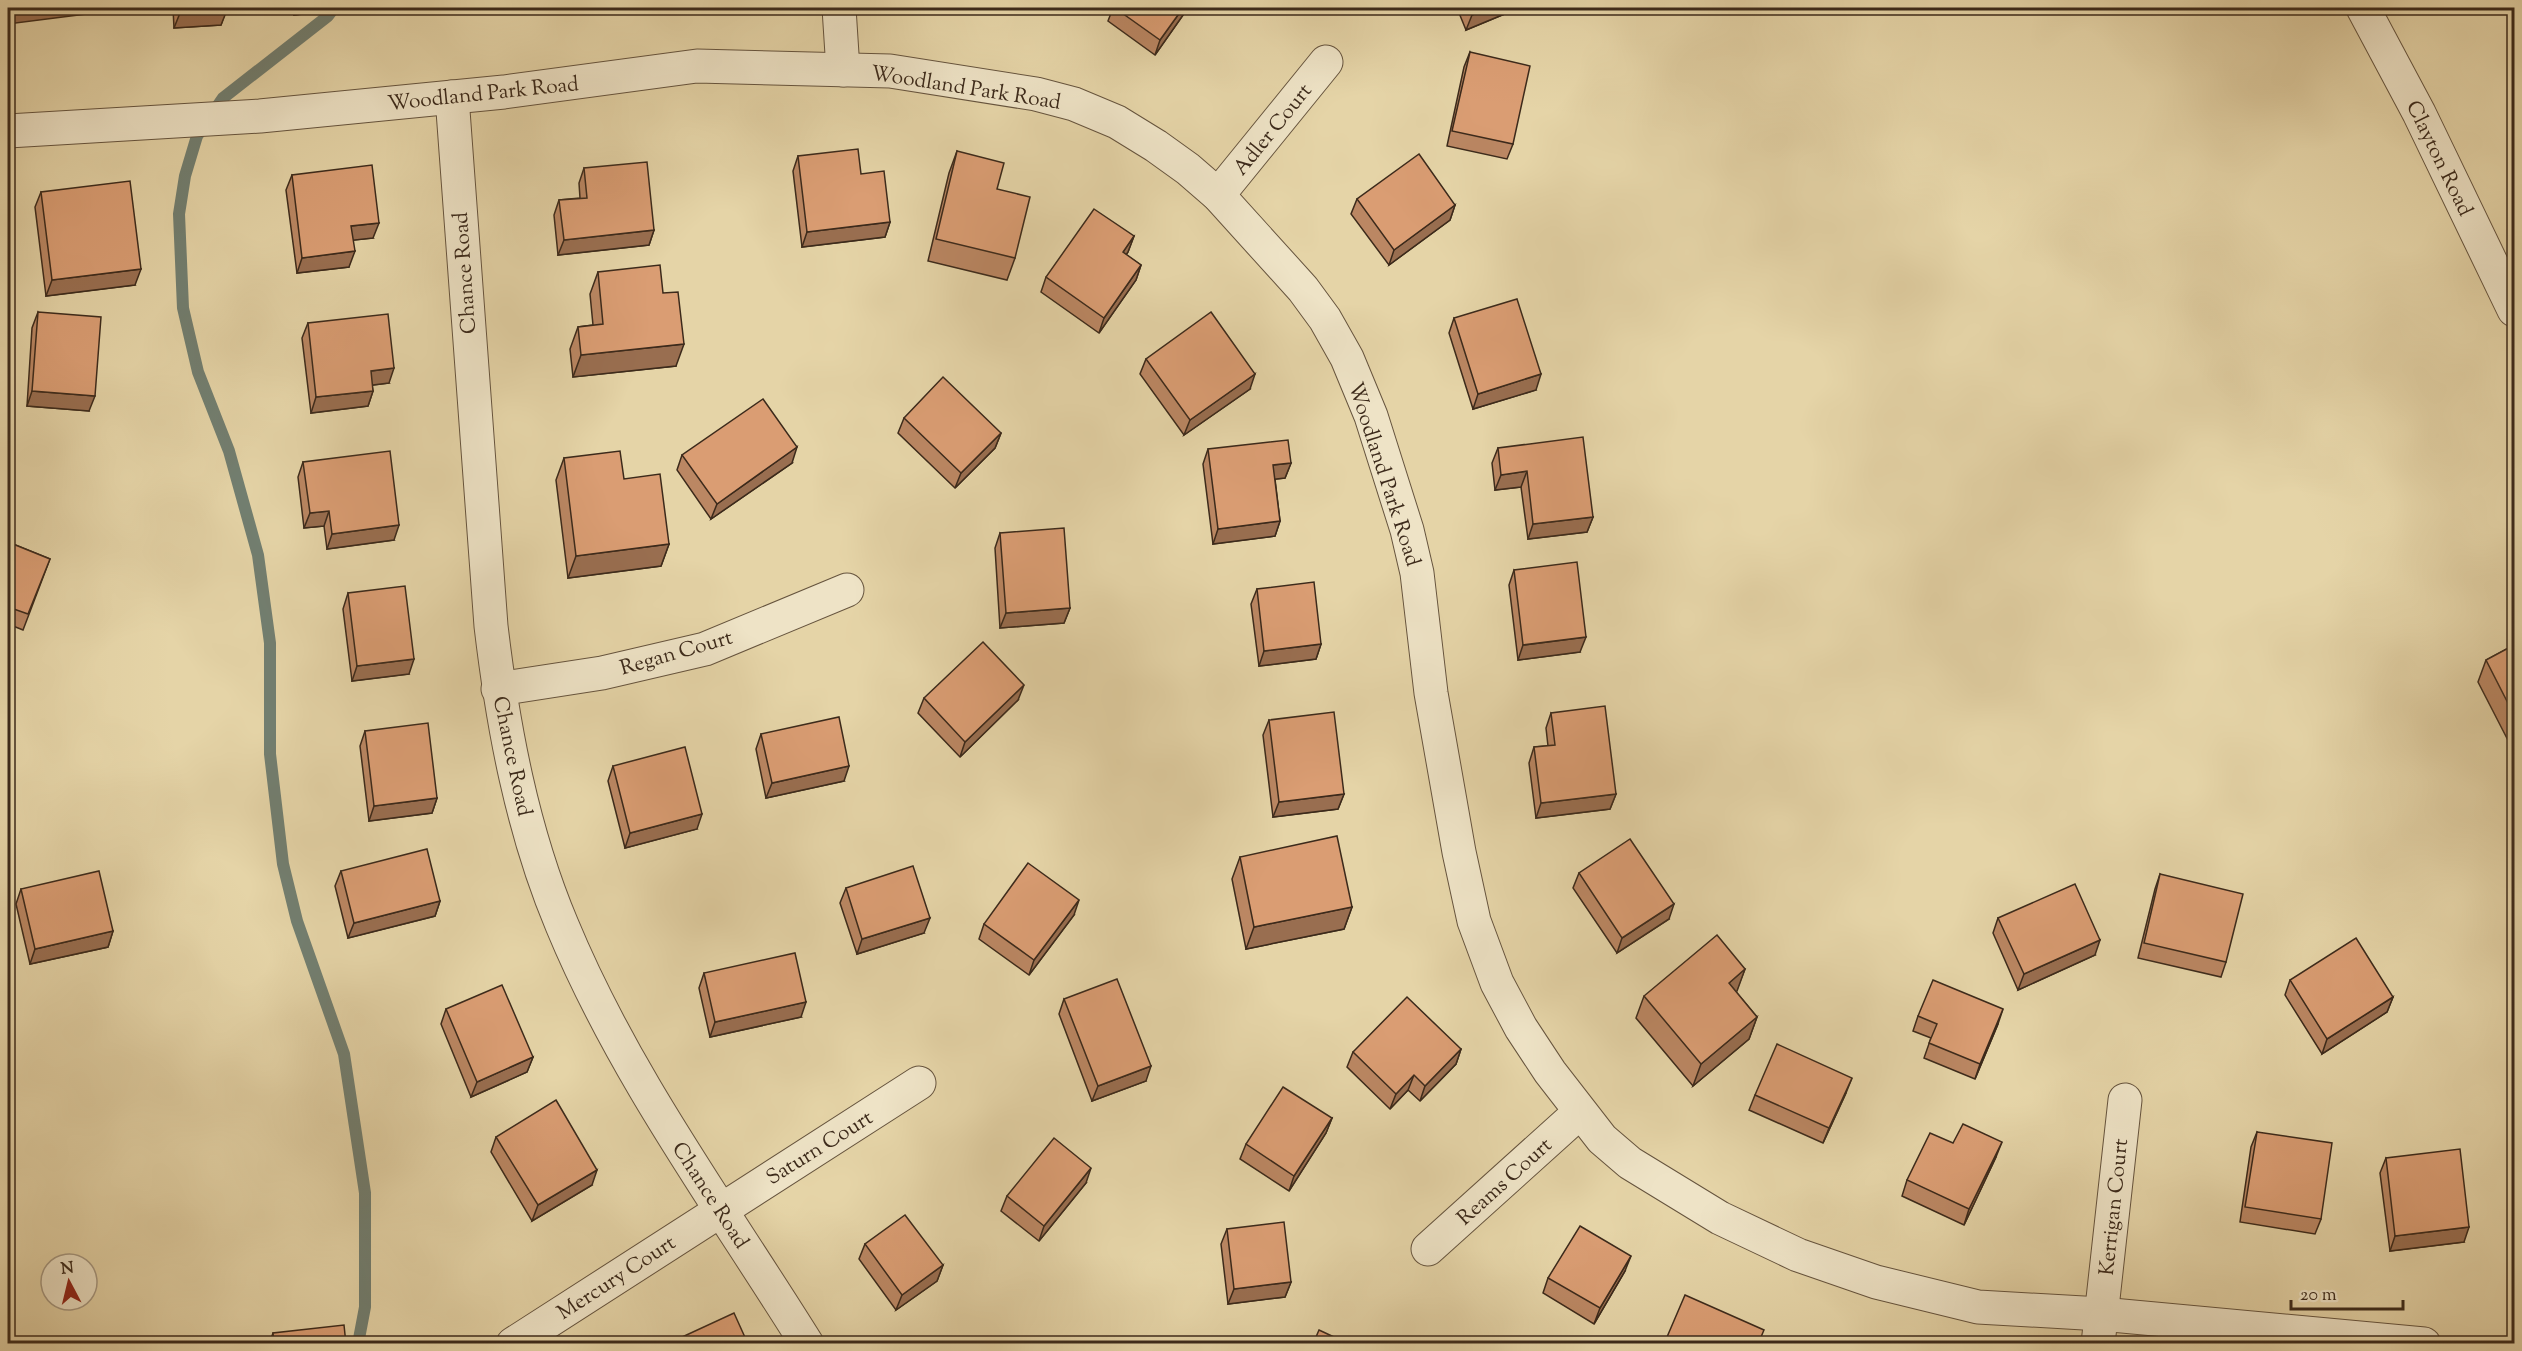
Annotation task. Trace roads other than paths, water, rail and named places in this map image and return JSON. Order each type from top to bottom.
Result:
[{"type":"street","points":[[839,8],[843,70]]},
{"type":"street","name":"Clayton Road","points":[[2363,8],[2419,113],[2514,310]]},
{"type":"street","name":"Adler Court","points":[[1218,195],[1326,62]]},
{"type":"street","name":"Woodland Park Road","points":[[8,131],[205,121],[504,92],[697,66],[890,71],[1036,94],[1074,104],[1117,122],[1188,169],[1218,195],[1303,289],[1325,319],[1347,358],[1371,416],[1407,530],[1417,573],[1431,693],[1459,852],[1474,921],[1497,983],[1521,1028],[1580,1112],[1602,1139],[1630,1163],[1720,1218],[1798,1255],[1876,1282],[1978,1307],[2100,1329],[2424,1344]]},
{"type":"street","name":"Chance Road","points":[[452,97],[490,614],[498,688],[529,830],[544,880],[562,926],[602,1011],[640,1082],[807,1344]]},
{"type":"street","name":"Regan Court","points":[[498,688],[602,673],[705,649],[847,590]]},
{"type":"street","name":"Saturn Court","points":[[720,1210],[919,1083]]},
{"type":"street","name":"Kerrigan Court","points":[[2100,1329],[2125,1100]]},
{"type":"street","name":"Reams Court","points":[[1428,1249],[1580,1112]]},
{"type":"street","name":"Mercury Court","points":[[513,1344],[720,1210]]},
{"type":"waterway","points":[[334,8],[328,16],[223,98],[197,136],[185,176],[179,214],[183,308],[198,372],[229,451],[258,555],[270,643],[270,754],[283,864],[297,921],[344,1054],[365,1193],[365,1307],[358,1344]]}]
